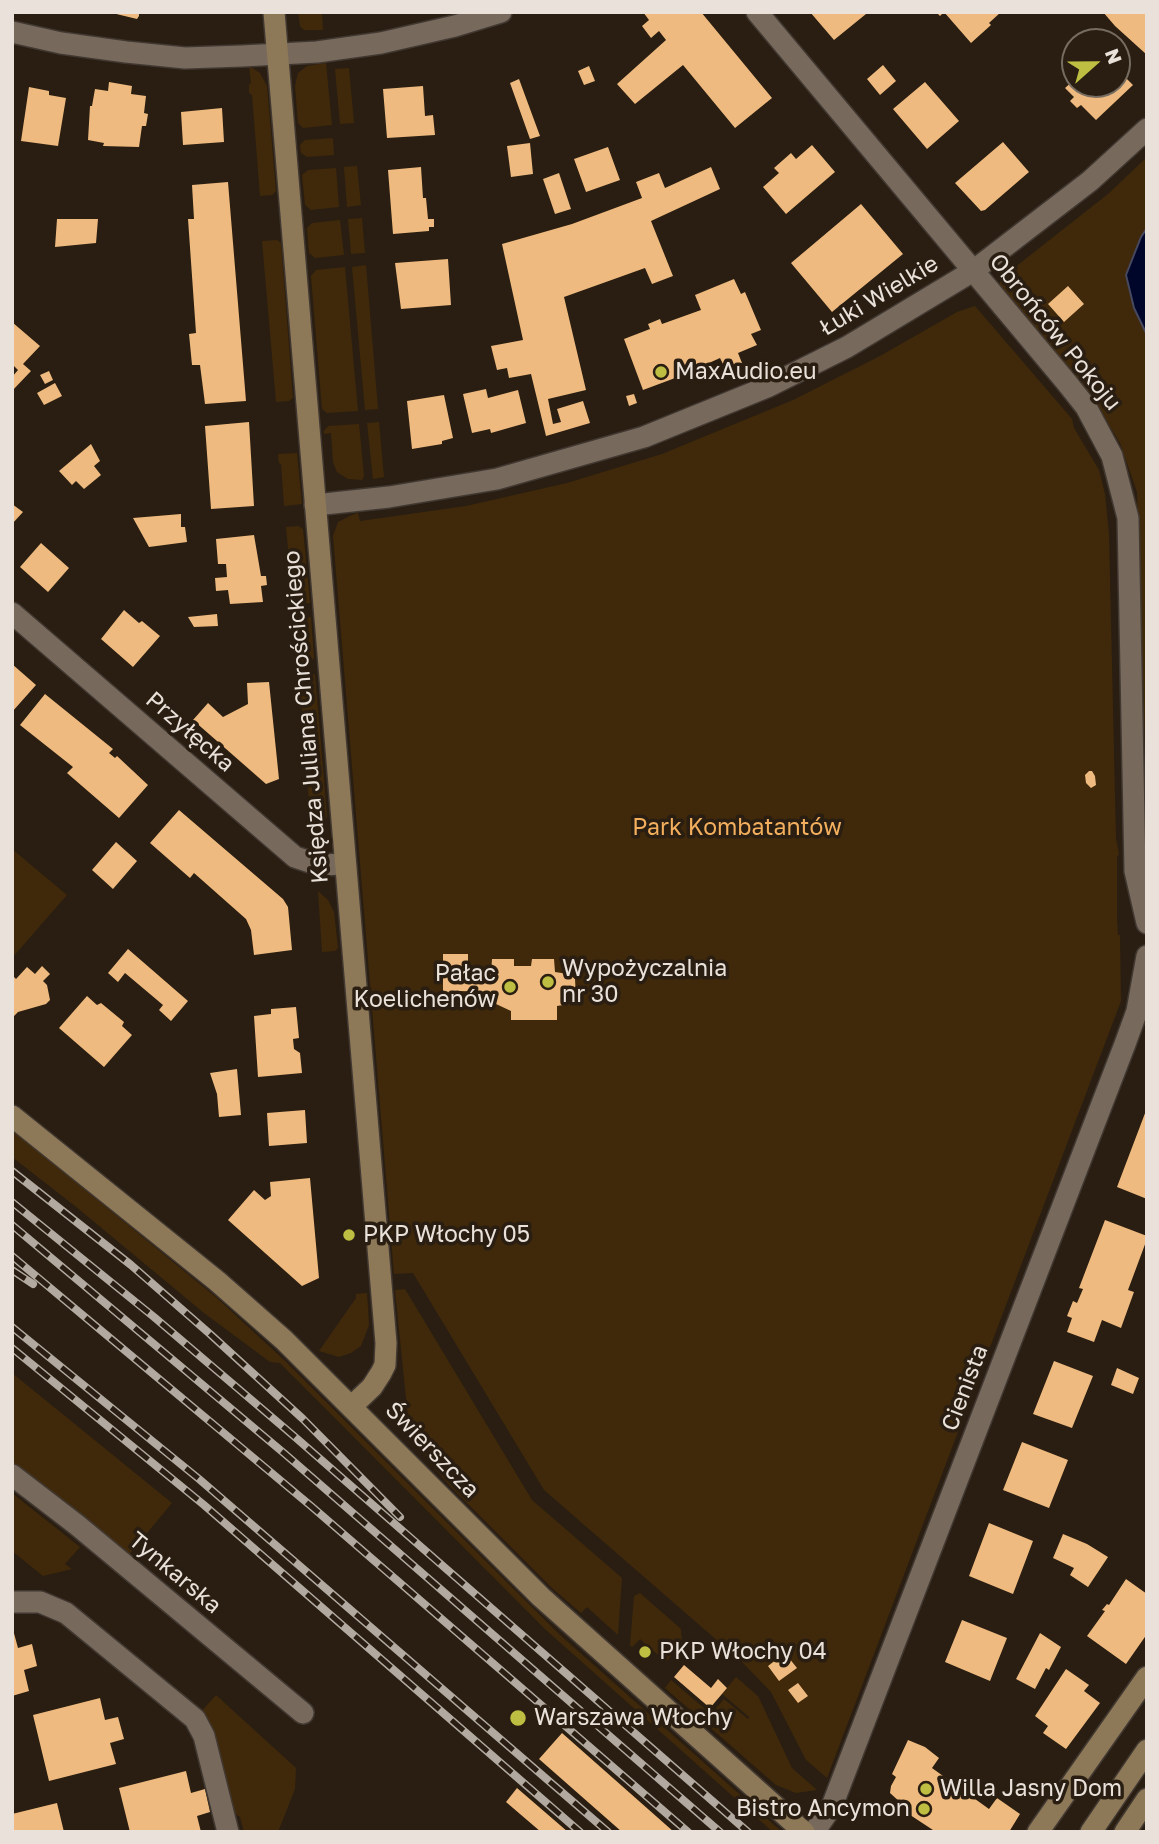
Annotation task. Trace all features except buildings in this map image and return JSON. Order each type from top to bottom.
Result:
[{"type":"street","name":"Księdza Juliana Chrościckiego","points":[[274,12],[386,1355],[385,1365],[377,1380],[352,1406]]},
{"type":"street","points":[[12,32],[61,43],[185,58],[278,55],[393,40],[501,12]]},
{"type":"street","name":"Obrońców Pokoju","points":[[757,12],[1086,407],[1112,456],[1128,517],[1135,871],[1147,923]]},
{"type":"street","name":"Łuki Wielkie","points":[[315,505],[389,497],[497,479],[644,437],[721,407],[847,347],[973,271],[1080,189],[1147,129]]},
{"type":"street","name":"Przyłęcka","points":[[12,612],[295,857],[318,864],[345,863]]},
{"type":"street","name":"Cienista","points":[[814,1832],[827,1816],[837,1795],[1125,1044],[1139,1001],[1147,956]]},
{"type":"street","name":"Świerszcza","points":[[12,1116],[216,1281],[284,1340],[541,1597],[804,1832]]},
{"type":"street","name":"Tynkarska","points":[[12,1475],[77,1525],[303,1713]]},
{"type":"street","points":[[12,1602],[40,1602],[66,1613],[195,1719],[204,1737],[228,1832]]},
{"type":"street","points":[[1038,1832],[1147,1677]]},
{"type":"street","points":[[1091,1832],[1147,1750]]},
{"type":"street","points":[[1125,1832],[1147,1799]]},
{"type":"green space","points":[[298,12],[322,12],[323,30],[304,30],[300,26]]},
{"type":"green space","points":[[326,63],[332,125],[303,128],[298,123],[295,86],[298,73],[307,66]]},
{"type":"green space","points":[[249,66],[260,73],[267,86],[276,191],[272,195],[260,196],[252,95],[249,93]]},
{"type":"green space","points":[[349,68],[354,123],[340,124],[335,69]]},
{"type":"green space","points":[[333,138],[334,155],[307,157],[301,153],[300,145],[305,140]]},
{"type":"green space","points":[[1147,157],[1147,803],[1137,492],[1120,443],[1097,405],[1000,295],[1000,279],[1108,194]]},
{"type":"green space","points":[[357,166],[361,205],[347,207],[344,167]]},
{"type":"green space","points":[[336,168],[339,207],[311,210],[305,205],[302,175],[308,170]]},
{"type":"green space","points":[[362,218],[365,253],[351,254],[348,219]]},
{"type":"green space","points":[[340,220],[344,255],[315,258],[309,253],[307,228],[312,223]]},
{"type":"green space","points":[[277,240],[281,243],[293,398],[276,402],[262,241]]},
{"type":"green space","points":[[366,265],[378,409],[365,410],[352,267]]},
{"type":"green space","points":[[345,267],[358,411],[327,413],[322,409],[311,276],[316,270]]},
{"type":"green space","name":"Park Kombatantów","points":[[975,306],[1072,419],[1074,428],[1099,470],[1105,494],[1109,534],[1121,1001],[827,1778],[806,1760],[771,1692],[742,1662],[544,1490],[413,1273],[394,1274],[333,536],[338,522],[358,513],[360,521],[466,506],[567,483],[662,454],[793,400],[880,356],[957,312]]},
{"type":"green space","points":[[379,422],[384,477],[373,479],[367,423]]},
{"type":"green space","points":[[359,424],[364,476],[362,480],[348,479],[337,472],[333,462],[331,433],[324,434],[324,431],[328,426]]},
{"type":"green space","points":[[297,453],[302,504],[284,506],[278,454]]},
{"type":"green space","points":[[298,526],[303,529],[310,603],[293,604],[286,527]]},
{"type":"green space","points":[[311,617],[314,658],[311,661],[298,661],[294,619]]},
{"type":"green space","points":[[299,674],[315,675],[327,816],[324,828],[312,839]]},
{"type":"green space","points":[[12,849],[67,895],[12,958]]},
{"type":"green space","points":[[318,891],[328,900],[334,912],[338,948],[335,951],[322,952]]},
{"type":"green space","points":[[12,1130],[217,1298],[284,1360],[560,1635],[782,1832],[773,1832],[546,1630],[280,1363],[270,1362],[204,1313],[12,1157]]},
{"type":"green space","points":[[405,1289],[532,1500],[622,1578],[618,1635],[587,1607],[581,1613],[553,1589],[429,1462],[415,1439],[408,1418],[395,1290]]},
{"type":"green space","points":[[367,1293],[369,1325],[361,1346],[339,1357],[319,1351],[356,1298],[356,1294]]},
{"type":"green space","points":[[12,1373],[172,1503],[128,1556],[12,1464]]},
{"type":"green space","points":[[12,1493],[80,1547],[65,1564],[72,1569],[43,1576],[12,1551]]},
{"type":"green space","points":[[640,1593],[681,1629],[682,1643],[666,1662],[640,1639],[632,1647],[630,1645],[634,1596]]},
{"type":"green space","points":[[736,1677],[758,1696],[792,1768],[817,1790],[796,1793],[776,1785],[665,1688],[671,1680],[711,1714],[724,1699],[748,1719],[749,1717],[722,1694]]},
{"type":"green space","points":[[216,1695],[296,1768],[295,1789],[278,1832],[244,1832],[240,1817],[231,1811],[198,1715]]},
{"type":"water","points":[[1147,228],[1147,335],[1134,308],[1126,275]]},
{"type":"railway","points":[[12,1171],[131,1265],[210,1334],[303,1419],[400,1517]]},
{"type":"railway","points":[[12,1202],[154,1317],[295,1437],[748,1832]]},
{"type":"railway","points":[[12,1225],[285,1454],[720,1832]]},
{"type":"railway","points":[[12,1256],[311,1506],[688,1832]]},
{"type":"railway","points":[[12,1270],[33,1284]]},
{"type":"railway","points":[[12,1327],[199,1479],[608,1832]]},
{"type":"railway","points":[[12,1348],[204,1505],[580,1832]]},
{"type":"place","name":"MaxAudio.eu","points":[[661,372]]},
{"type":"place","name":"Wypożyczalnia nr 30","points":[[548,982]]},
{"type":"place","name":"Pałac Koelichenów","points":[[510,987]]},
{"type":"place","name":"PKP Włochy 05","points":[[349,1235]]},
{"type":"place","name":"PKP Włochy 04","points":[[645,1652]]},
{"type":"place","name":"Warszawa Włochy","points":[[518,1718]]},
{"type":"place","name":"Willa Jasny Dom","points":[[926,1789]]},
{"type":"place","name":"Bistro Ancymon","points":[[924,1809]]}]
